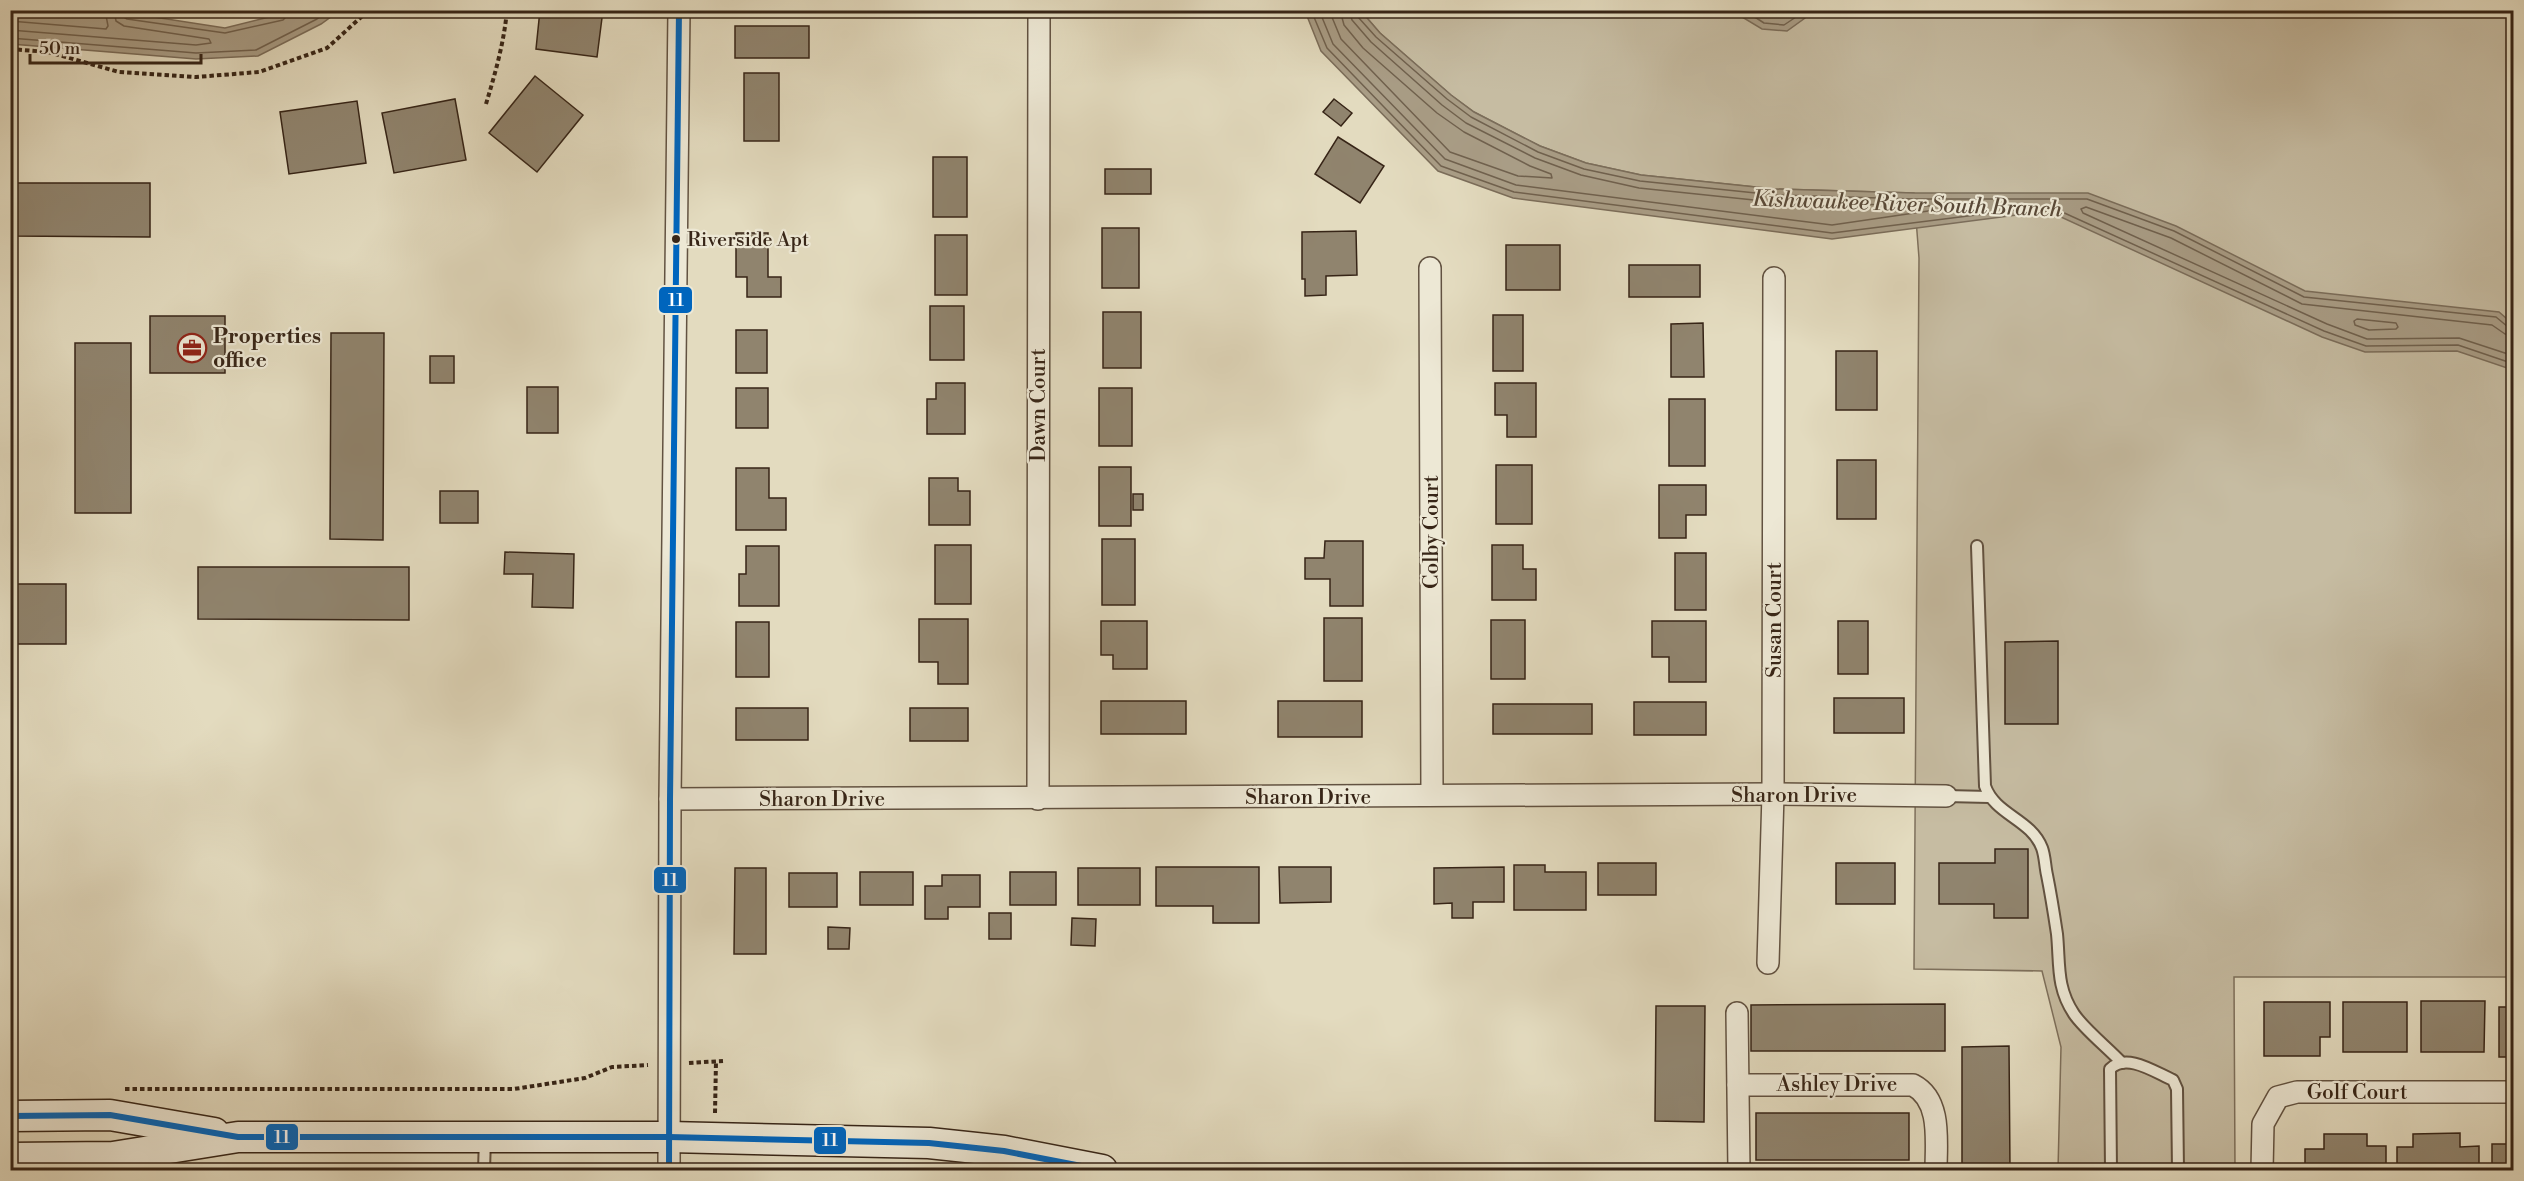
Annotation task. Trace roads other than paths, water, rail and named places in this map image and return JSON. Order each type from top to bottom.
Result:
[{"type":"main road","points":[[10,1116],[110,1115],[238,1137],[669,1137],[929,1143],[1004,1151],[1102,1170]]},
{"type":"main road","points":[[10,1158],[137,1158],[238,1137]]},
{"type":"street","points":[[669,1170],[670,800],[679,10]]},
{"type":"street","name":"Dawn Court","points":[[1038,799],[1039,10]]},
{"type":"street","name":"Colby Court","points":[[1430,268],[1432,795]]},
{"type":"street","name":"Susan Court","points":[[1768,963],[1773,794],[1774,278]]},
{"type":"street","name":"Sharon Drive","points":[[670,800],[1432,795],[1946,796]]},
{"type":"street","points":[[1737,1013],[1739,1170]]},
{"type":"street","name":"Ashley Drive","points":[[1738,1085],[1913,1085],[1923,1090],[1932,1107],[1936,1127],[1936,1170]]},
{"type":"street","name":"Golf Court","points":[[2262,1170],[2263,1124],[2278,1097],[2297,1092],[2514,1092]]},
{"type":"lane","points":[[1977,546],[1985,786],[1995,805],[2025,824],[2037,837],[2043,850],[2055,918],[2058,974],[2064,994],[2074,1014],[2122,1063]]},
{"type":"lane","points":[[1946,796],[1989,797]]},
{"type":"lane","points":[[2111,1170],[2110,1069],[2115,1064],[2122,1063],[2133,1063],[2173,1080],[2176,1089],[2178,1170]]},
{"type":"lane","points":[[484,1170],[485,1137]]},
{"type":"water","points":[[1807,10],[1805,18],[1787,31],[1762,29],[1732,11]]},
{"type":"water","points":[[11,11],[128,13],[225,28],[285,11],[339,11],[321,24],[258,56],[196,59],[11,44]]},
{"type":"water","name":"Kishwaukee River South Branch","points":[[1305,11],[1361,11],[1380,33],[1474,112],[1540,146],[1586,163],[1641,175],[1775,189],[1914,193],[2088,193],[2176,226],[2305,291],[2499,312],[2513,324],[2513,370],[2457,351],[2365,352],[2322,337],[2048,211],[1832,239],[1513,198],[1438,171],[1321,51]]},
{"type":"place","name":"Riverside Apt","points":[[676,239]]},
{"type":"place","name":"Properties office","points":[[192,348]]}]
